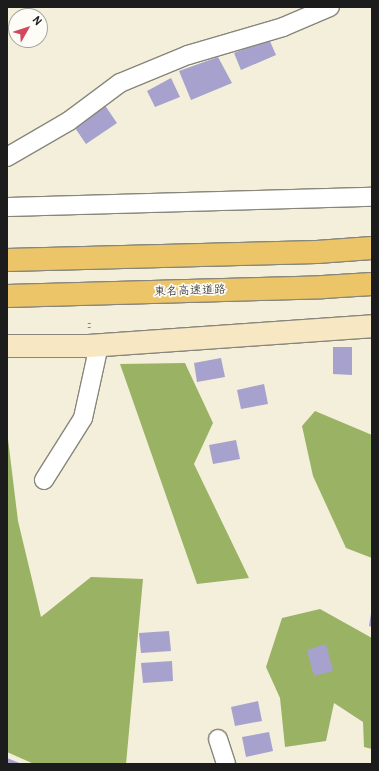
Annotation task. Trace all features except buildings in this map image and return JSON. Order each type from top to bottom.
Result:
[{"type":"highway","points":[[7,260],[294,253],[372,248]]},
{"type":"highway","name":"東名高速道路","points":[[7,296],[323,287],[372,284]]},
{"type":"street","points":[[7,157],[69,121],[120,83],[188,55],[284,27],[330,7]]},
{"type":"street","points":[[7,207],[372,197]]},
{"type":"street","points":[[7,346],[99,345],[372,326]]},
{"type":"street","points":[[44,480],[83,418],[99,345]]},
{"type":"street","points":[[218,739],[226,764]]},
{"type":"green space","points":[[185,363],[213,423],[194,464],[249,578],[197,584],[120,364]]},
{"type":"green space","points":[[315,411],[372,435],[372,558],[346,548],[313,476],[302,426]]},
{"type":"green space","points":[[7,431],[18,521],[41,617],[91,577],[143,579],[126,764],[34,764],[7,752]]},
{"type":"green space","points":[[320,609],[372,638],[372,749],[364,747],[363,722],[334,703],[326,741],[285,747],[280,698],[266,667],[282,618]]}]
